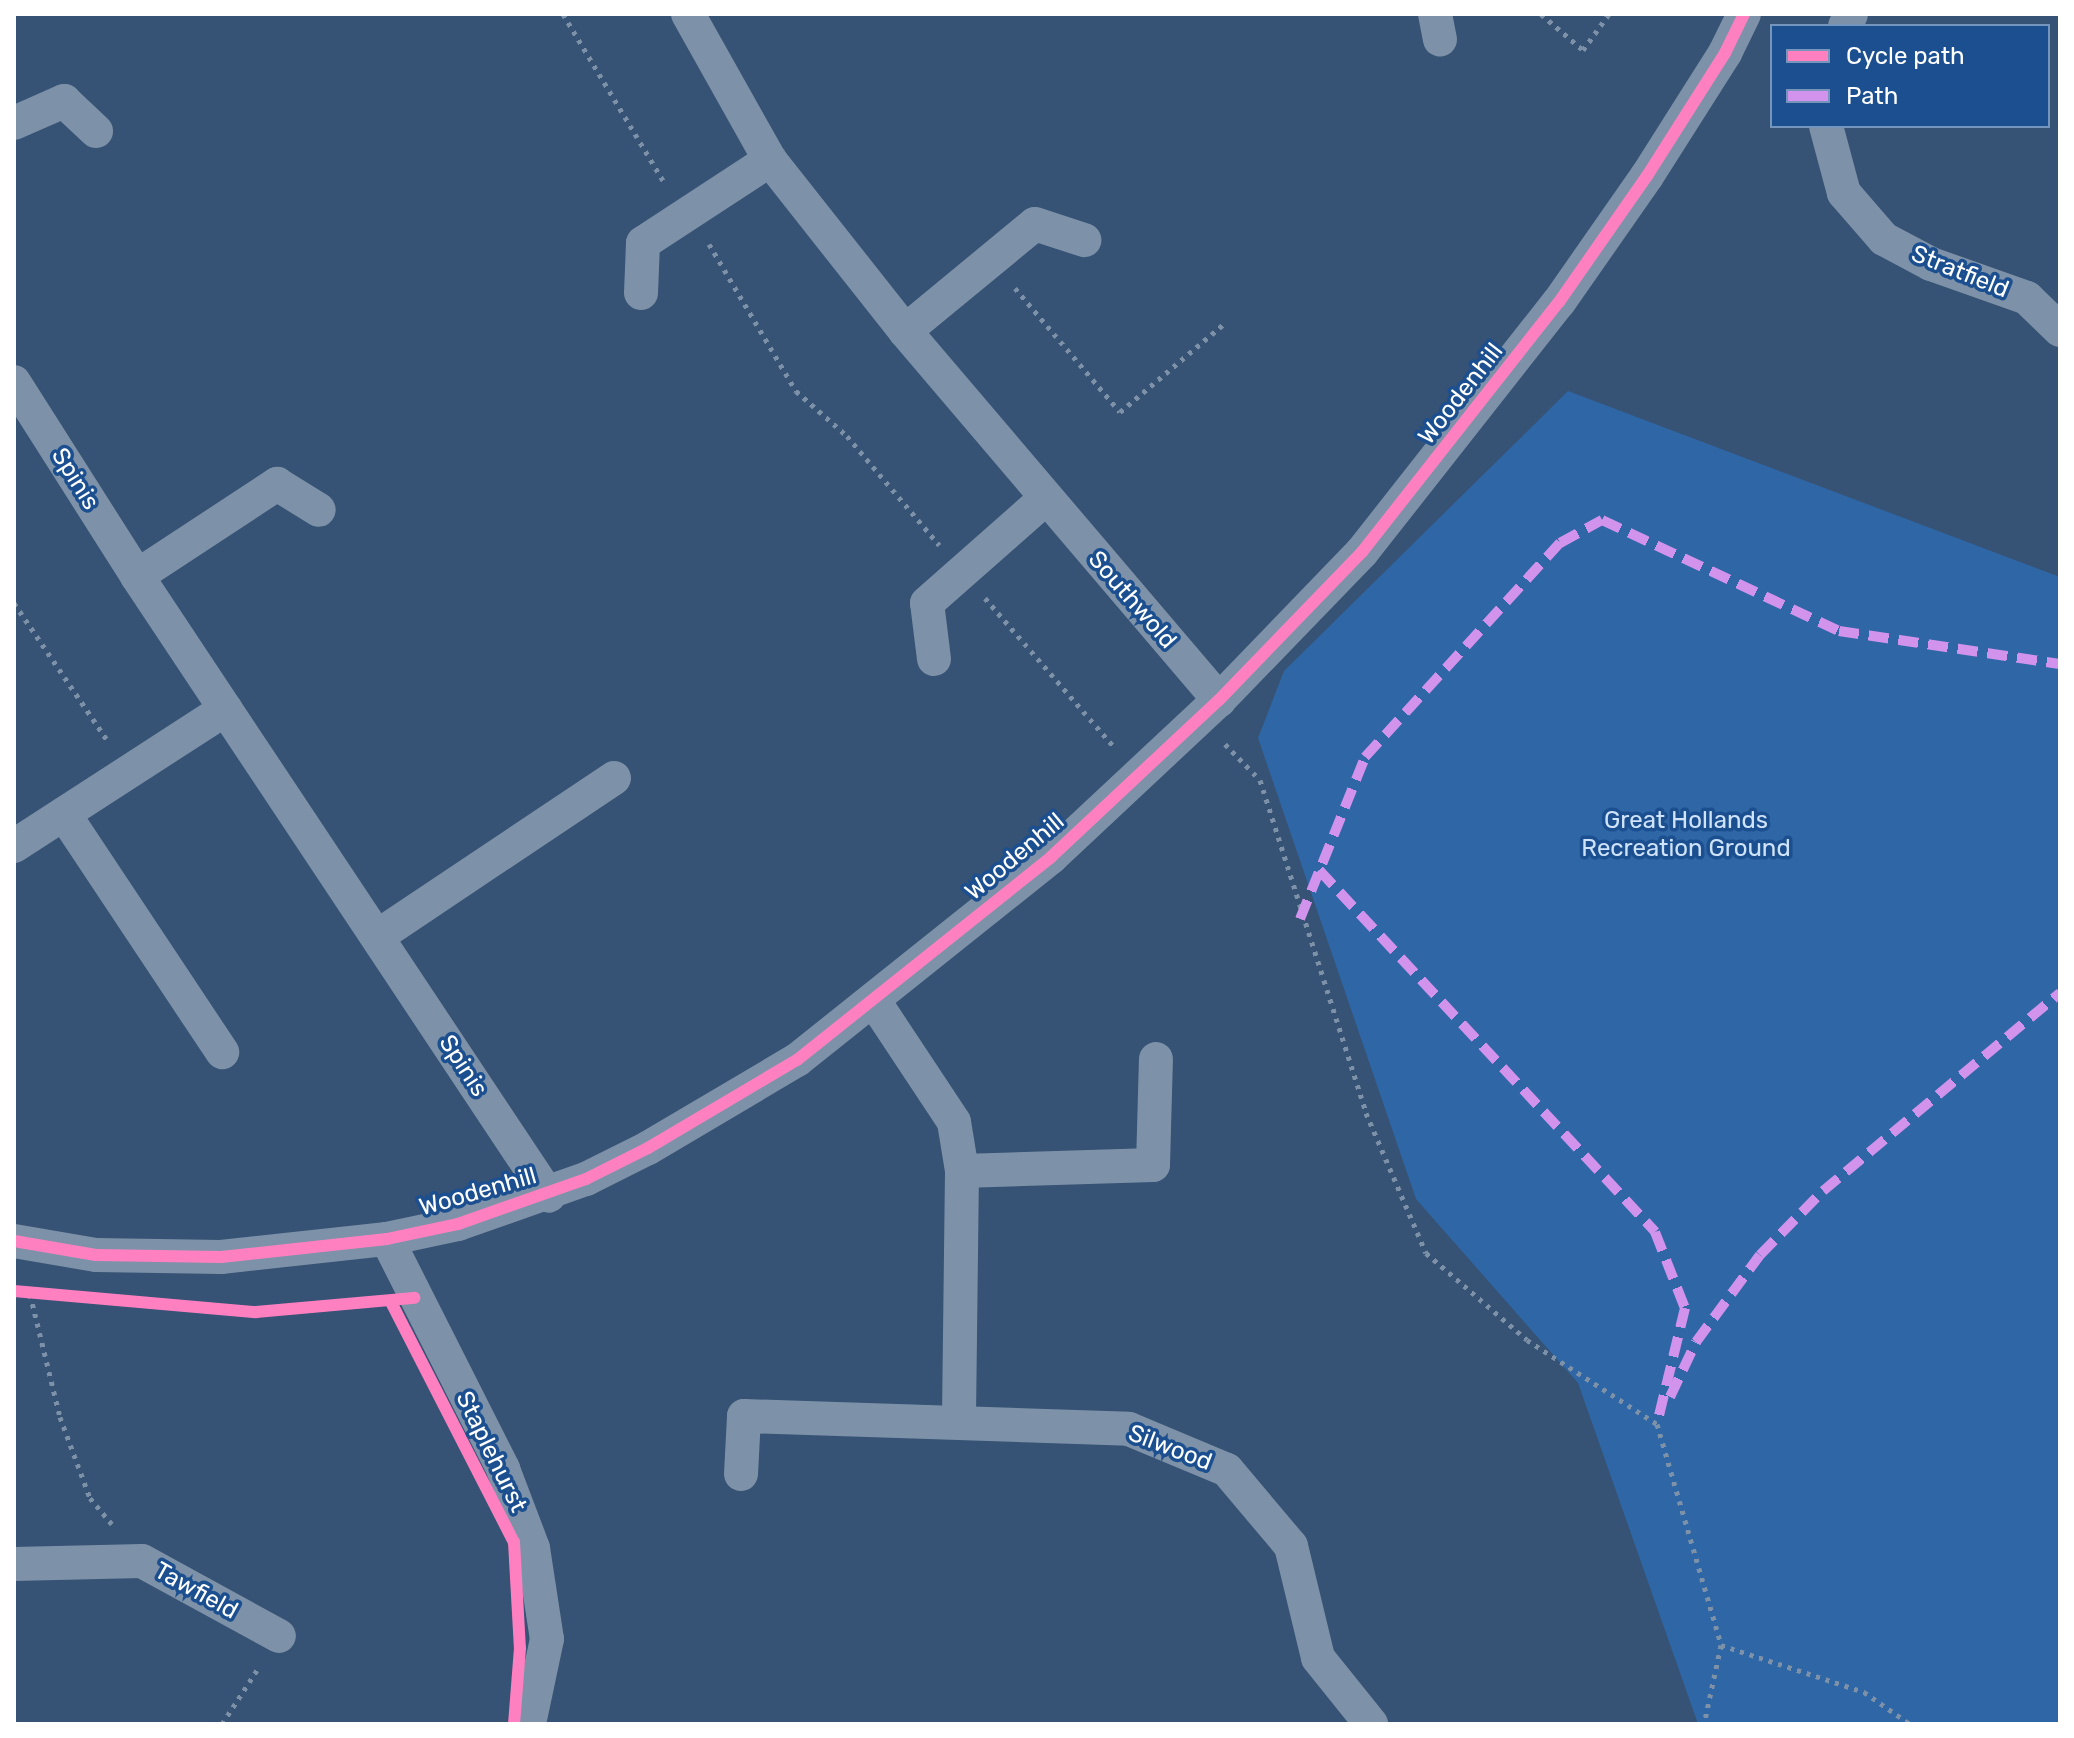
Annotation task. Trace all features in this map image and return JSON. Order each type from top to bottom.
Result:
[{"type":"street","name":"Southwold","points":[[688,14],[770,160],[905,331],[1045,499],[1210,709]]},
{"type":"street","name":"Woodenhill","points":[[14,1241],[96,1255],[221,1257],[387,1239],[549,1196],[648,1148],[797,1060],[1051,857],[1210,709],[1362,552],[1495,387],[1647,176],[1725,53],[1744,14]]},
{"type":"street","points":[[14,123],[64,101],[96,131]]},
{"type":"street","name":"Stratfield","points":[[1827,128],[1844,193],[1884,239],[1931,264],[2027,298],[2060,330]]},
{"type":"street","points":[[641,293],[643,243],[770,160]]},
{"type":"street","points":[[905,331],[1035,224],[1084,240]]},
{"type":"street","name":"Spinis","points":[[14,382],[137,576],[549,1196]]},
{"type":"street","points":[[137,576],[277,484],[319,510]]},
{"type":"street","points":[[934,659],[927,603],[1045,499]]},
{"type":"street","points":[[14,846],[226,709]]},
{"type":"street","points":[[378,936],[614,778]]},
{"type":"street","points":[[64,814],[222,1052]]},
{"type":"street","points":[[874,1001],[954,1122],[962,1171],[959,1419]]},
{"type":"street","points":[[962,1171],[1153,1165],[1156,1059]]},
{"type":"street","name":"Staplehurst","points":[[387,1239],[503,1469],[533,1548],[547,1639],[542,1685],[529,1724]]},
{"type":"street","name":"Silwood","points":[[741,1474],[744,1416],[959,1419],[1129,1429],[1227,1470],[1291,1546],[1318,1658],[1371,1724]]},
{"type":"street","name":"Tawfield","points":[[14,1564],[142,1561],[279,1636]]},
{"type":"path","points":[[563,14],[650,164],[688,214],[796,391],[847,436],[1139,775]]},
{"type":"path","points":[[1541,14],[1583,50],[1609,14]]},
{"type":"path","points":[[991,260],[1120,412],[1225,323]]},
{"type":"path","points":[[14,603],[128,770]]},
{"type":"path","points":[[1210,709],[1260,780],[1366,1113],[1426,1253],[1527,1340],[1657,1424],[1721,1645],[1704,1724]]},
{"type":"path","points":[[30,1294],[60,1417],[90,1498],[142,1561]]},
{"type":"path","points":[[222,1724],[279,1636]]},
{"type":"path","points":[[1721,1645],[1864,1692],[1909,1724]]},
{"type":"green space","name":"Great Hollands Recreation Ground","points":[[1568,391],[2060,577],[2060,1724],[1698,1724],[1578,1383],[1416,1199],[1258,738],[1284,671]]},
{"type":"marked path","points":[[1300,919],[1365,757],[1560,543],[1602,520],[1839,631],[2060,664]]},
{"type":"marked path","points":[[1319,870],[1655,1232],[1685,1308],[1657,1424]]},
{"type":"marked path","points":[[1670,1397],[1696,1342],[1760,1255],[1823,1191],[2060,993]]},
{"type":"cycle path","points":[[14,1241],[96,1255],[221,1257],[387,1239],[458,1224],[586,1179],[648,1148],[797,1060],[1051,857],[1219,700],[1362,552],[1559,302],[1647,176],[1725,53],[1744,14]]},
{"type":"cycle path","points":[[14,1291],[256,1312],[414,1298]]},
{"type":"cycle path","points":[[392,1304],[514,1542],[520,1648],[514,1724]]}]
